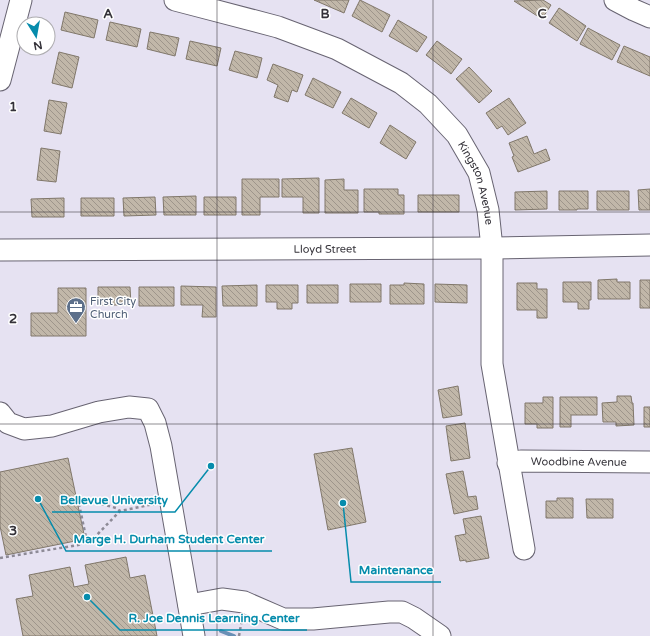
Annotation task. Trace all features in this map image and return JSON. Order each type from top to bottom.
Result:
[{"type":"street","points":[[0,80],[21,0]]},
{"type":"street","name":"Kingston Avenue","points":[[175,0],[278,27],[337,49],[401,83],[428,104],[457,135],[479,173],[488,210],[492,248],[492,364],[524,549]]},
{"type":"street","points":[[615,0],[650,17]]},
{"type":"street","name":"Lloyd Street","points":[[0,250],[492,248],[650,245]]},
{"type":"street","points":[[0,413],[8,423],[24,429],[52,426],[99,412],[129,407],[148,409],[155,423],[161,446],[194,636]]},
{"type":"street","name":"Woodbine Avenue","points":[[508,463],[650,462]]},
{"type":"street","points":[[189,605],[222,599],[244,602],[283,619],[313,619],[402,612],[414,618],[440,636]]},
{"type":"path","points":[[87,542],[79,504],[80,499],[116,508],[120,511]]},
{"type":"path","points":[[0,558],[78,545],[87,542],[93,539],[120,511],[150,505]]},
{"type":"path","points":[[239,635],[242,619]]},
{"type":"building","points":[[314,0],[349,0],[344,13]]},
{"type":"building","points":[[360,0],[390,15],[382,32],[352,16]]},
{"type":"building","points":[[543,0],[551,5],[542,19],[514,1]]},
{"type":"building","points":[[559,8],[586,26],[577,41],[549,23]]},
{"type":"building","points":[[65,12],[98,20],[94,38],[61,30]]},
{"type":"building","points":[[398,20],[427,37],[417,52],[389,36]]},
{"type":"building","points":[[110,22],[141,29],[137,47],[106,40]]},
{"type":"building","points":[[588,28],[620,45],[612,60],[580,44]]},
{"type":"building","points":[[150,32],[179,38],[175,56],[147,49]]},
{"type":"building","points":[[190,41],[221,48],[217,66],[186,59]]},
{"type":"building","points":[[437,41],[462,59],[451,74],[426,55]]},
{"type":"building","points":[[624,46],[650,57],[650,76],[617,62]]},
{"type":"building","points":[[235,51],[262,58],[257,78],[229,70]]},
{"type":"building","points":[[59,52],[79,57],[72,88],[52,83]]},
{"type":"building","points":[[273,64],[303,75],[297,92],[292,90],[288,102],[274,97],[278,85],[267,80]]},
{"type":"building","points":[[469,67],[492,91],[479,103],[456,79]]},
{"type":"building","points":[[313,78],[341,92],[333,108],[305,95]]},
{"type":"building","points":[[351,98],[377,113],[369,128],[342,113]]},
{"type":"building","points":[[509,98],[526,123],[508,135],[502,126],[497,129],[486,113]]},
{"type":"building","points":[[49,100],[67,103],[61,134],[44,131]]},
{"type":"building","points":[[390,125],[416,142],[406,159],[380,143]]},
{"type":"building","points":[[527,136],[534,154],[546,149],[550,160],[518,172],[512,157],[514,156],[509,143]]},
{"type":"building","points":[[41,148],[60,151],[56,182],[37,180]]},
{"type":"building","points":[[319,178],[319,213],[303,213],[303,197],[282,197],[282,179]]},
{"type":"building","points":[[242,179],[279,179],[279,197],[260,197],[260,215],[242,215]]},
{"type":"building","points":[[344,179],[344,190],[358,190],[358,213],[325,213],[325,180]]},
{"type":"building","points":[[364,189],[398,189],[398,195],[404,195],[404,214],[379,214],[379,212],[364,212]]},
{"type":"building","points":[[650,189],[650,210],[639,210],[638,190]]},
{"type":"building","points":[[547,191],[547,209],[515,210],[515,192]]},
{"type":"building","points":[[559,191],[588,191],[588,209],[559,210]]},
{"type":"building","points":[[597,191],[629,191],[629,210],[597,210]]},
{"type":"building","points":[[418,195],[459,195],[459,212],[418,212]]},
{"type":"building","points":[[196,196],[196,215],[164,215],[163,197]]},
{"type":"building","points":[[155,197],[156,215],[124,216],[123,198]]},
{"type":"building","points":[[204,197],[236,197],[236,215],[204,215]]},
{"type":"building","points":[[64,198],[64,217],[32,217],[31,199]]},
{"type":"building","points":[[81,198],[114,198],[114,216],[81,216]]},
{"type":"building","points":[[617,279],[617,282],[630,282],[630,299],[598,299],[598,280]]},
{"type":"building","points":[[640,280],[650,280],[650,308],[640,308]]},
{"type":"building","points":[[563,282],[591,282],[591,300],[589,300],[589,309],[578,309],[578,302],[563,302]]},
{"type":"building","points":[[404,283],[424,284],[424,304],[390,304],[390,285],[404,285]]},
{"type":"building","points":[[517,283],[537,283],[537,289],[547,289],[547,318],[537,318],[537,310],[517,310]]},
{"type":"building","points":[[350,284],[381,284],[381,302],[350,302]]},
{"type":"building","points":[[435,284],[467,285],[467,303],[435,302]]},
{"type":"building","points":[[257,285],[257,306],[223,306],[222,286]]},
{"type":"building","points":[[266,285],[298,285],[298,303],[292,303],[292,309],[277,309],[277,302],[266,302]]},
{"type":"building","points":[[307,285],[338,285],[338,303],[307,303]]},
{"type":"building","points":[[181,286],[216,287],[216,317],[202,317],[203,305],[181,305]]},
{"type":"building","points":[[98,287],[130,287],[131,305],[98,305]]},
{"type":"building","points":[[139,287],[174,287],[174,306],[139,306]]},
{"type":"building","points":[[58,288],[86,288],[86,336],[31,336],[31,313],[58,313]]},
{"type":"building","points":[[458,386],[462,415],[443,418],[438,390]]},
{"type":"building","points":[[617,396],[631,396],[633,403],[634,425],[616,426],[616,422],[603,422],[602,403],[617,402]]},
{"type":"building","points":[[543,397],[553,397],[553,428],[537,428],[537,424],[525,424],[525,403],[543,403]]},
{"type":"building","points":[[560,397],[597,397],[597,415],[571,415],[571,427],[560,427]]},
{"type":"building","points":[[644,407],[650,407],[650,427],[644,427]]},
{"type":"building","points":[[465,423],[470,458],[451,461],[446,426]]},
{"type":"building","points":[[352,448],[366,522],[328,530],[314,454]]},
{"type":"building","points":[[68,458],[85,539],[6,555],[0,526],[0,472]]},
{"type":"building","points":[[463,471],[468,497],[476,496],[478,509],[454,514],[446,474]]},
{"type":"building","points":[[557,498],[573,498],[573,518],[546,518],[546,501],[557,501]]},
{"type":"building","points":[[586,499],[613,499],[613,518],[587,518]]},
{"type":"building","points":[[481,516],[489,558],[466,562],[466,560],[460,561],[455,536],[466,534],[463,519]]},
{"type":"building","points":[[126,557],[130,578],[145,575],[157,636],[23,636],[16,599],[33,596],[29,575],[70,567],[74,587],[89,584],[85,565]]},
{"type":"waterway","points":[[221,631],[234,636]]},
{"type":"place","name":"First City Church","points":[[76,324]]},
{"type":"place","name":"Bellevue University","points":[[211,466]]},
{"type":"place","name":"Marge H. Durham Student Center","points":[[38,499]]},
{"type":"place","name":"Maintenance","points":[[343,503]]},
{"type":"place","name":"R. Joe Dennis Learning Center","points":[[87,597]]}]
